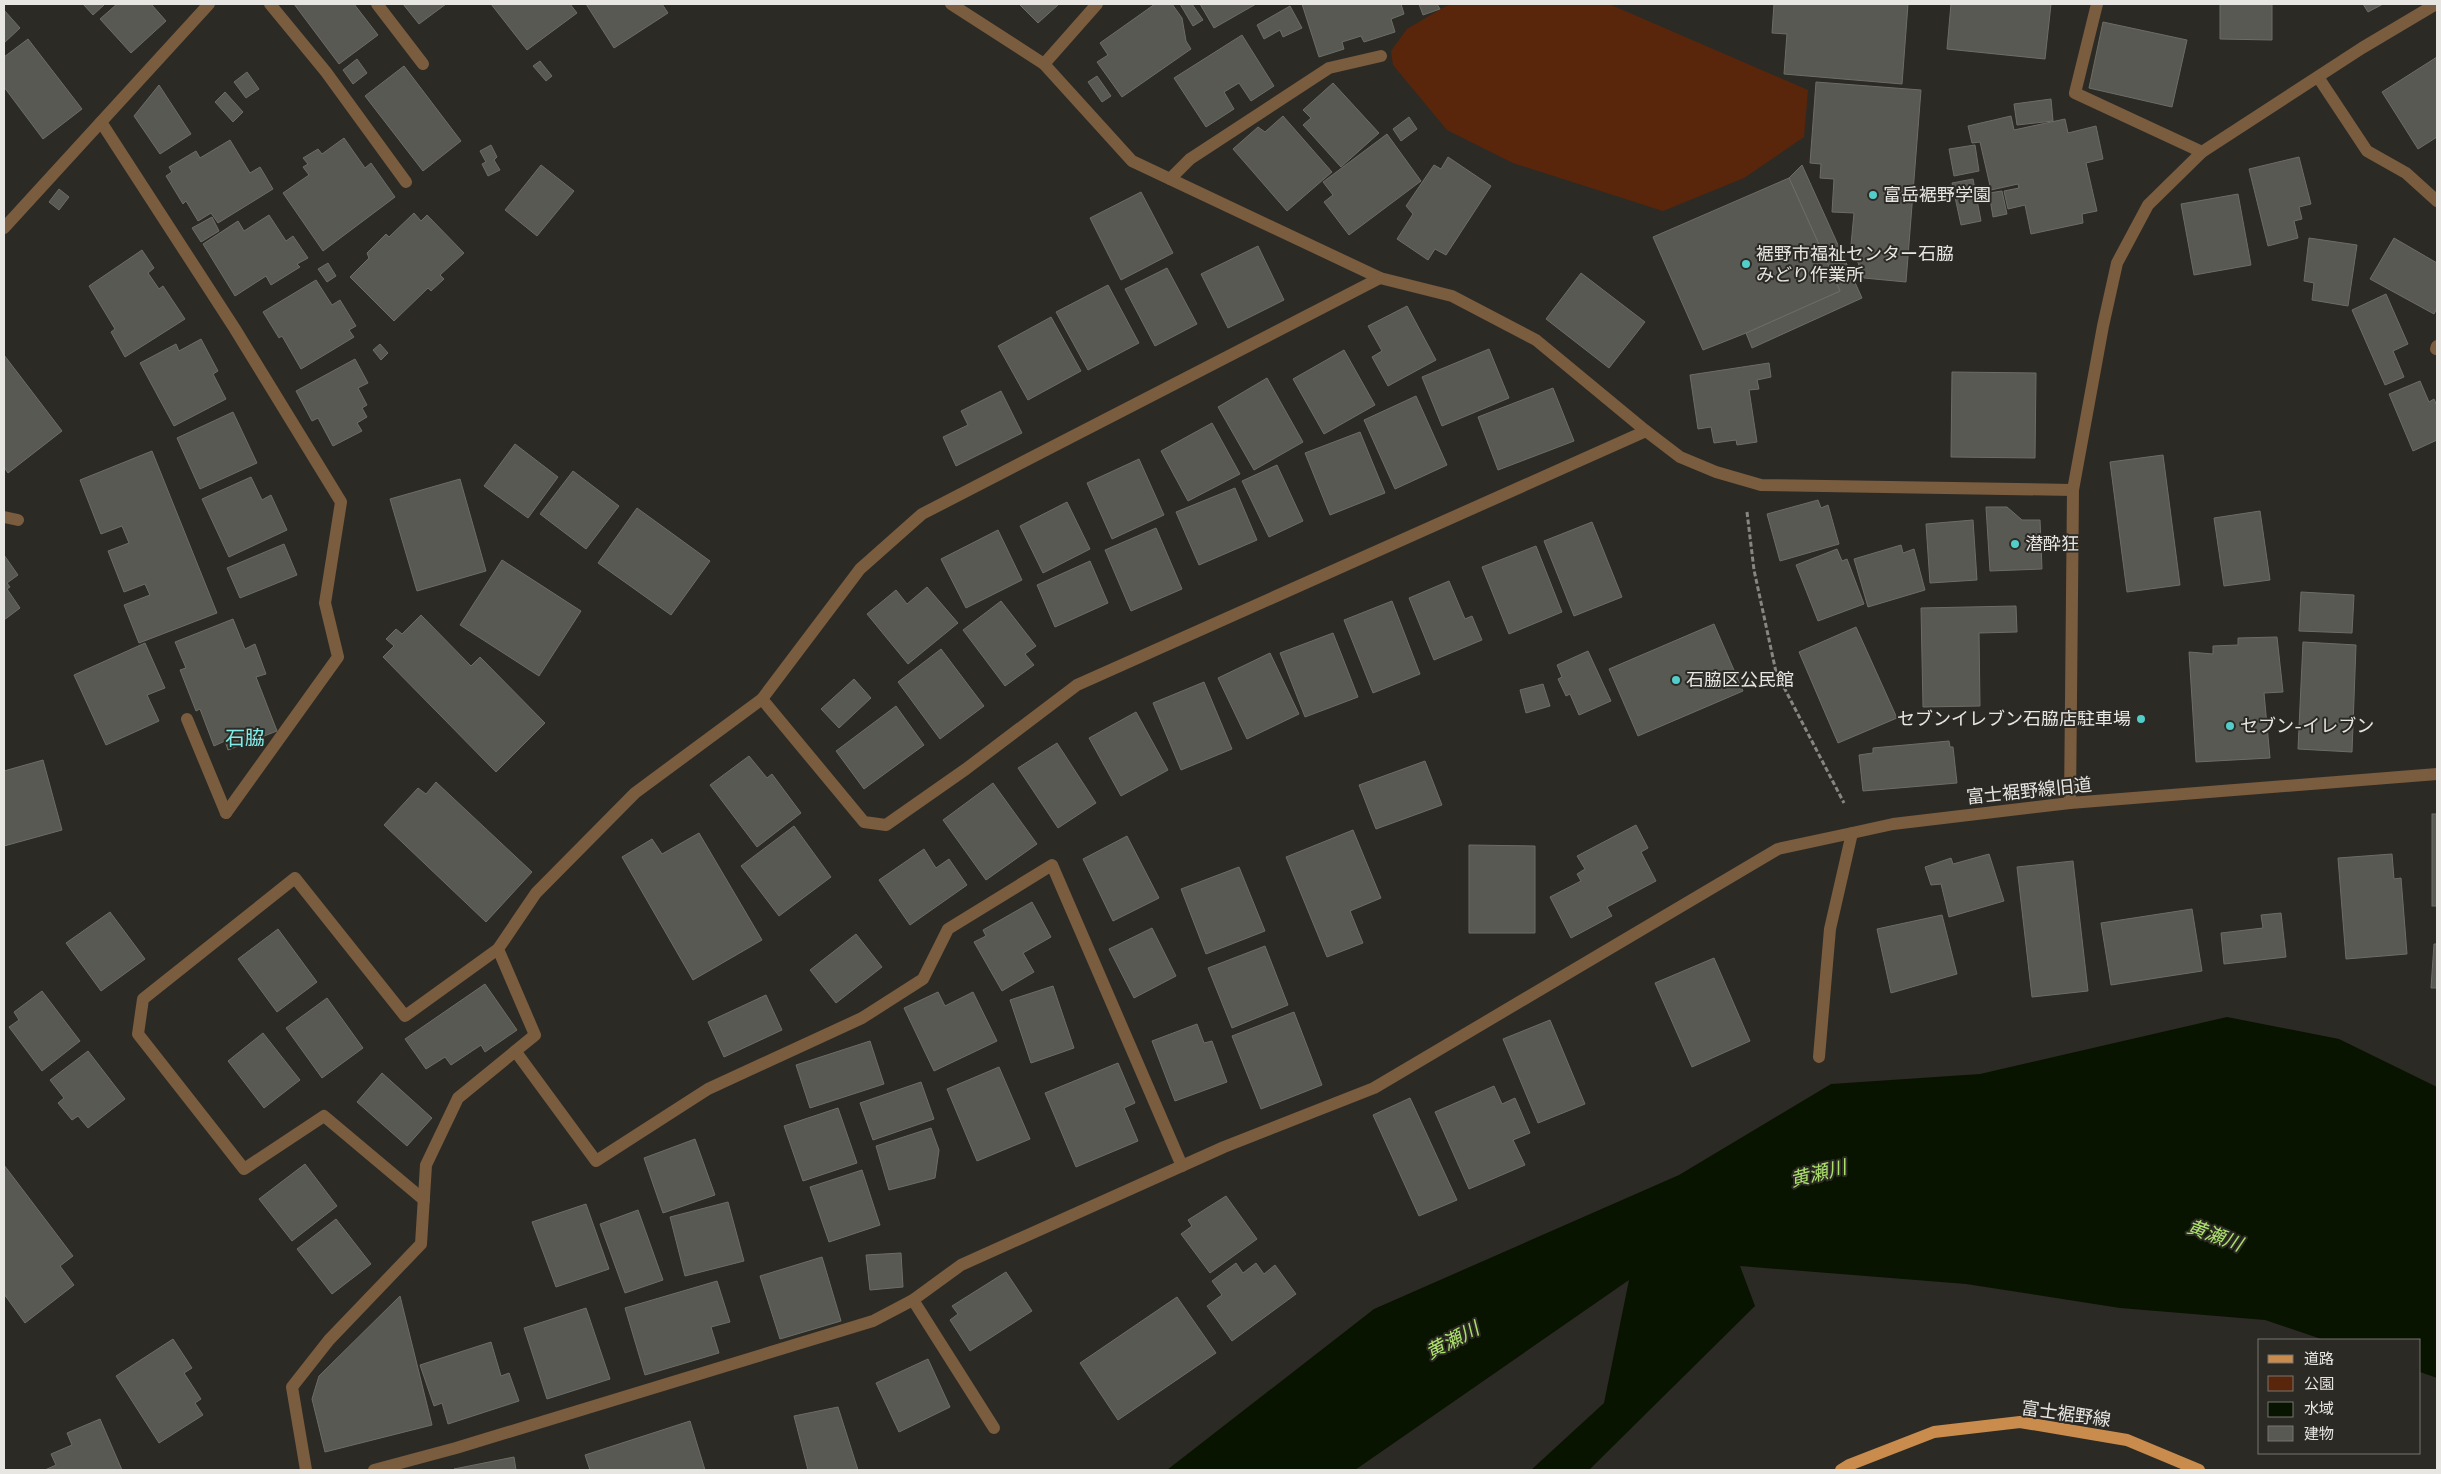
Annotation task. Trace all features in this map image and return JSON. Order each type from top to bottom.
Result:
[{"type":"main road","name":"富士裾野線","points":[[1841,1470],[1849,1465],[1934,1432],[2020,1422],[2126,1440],[2199,1470]]},
{"type":"street","points":[[4,228],[209,4]]},
{"type":"street","points":[[270,4],[326,72],[406,182]]},
{"type":"street","points":[[377,4],[423,64]]},
{"type":"street","points":[[951,4],[1044,64],[1132,161],[1380,278],[1452,296],[1536,340],[1646,431],[1680,456],[1716,472],[1761,485],[2073,490]]},
{"type":"street","points":[[1044,64],[1097,4]]},
{"type":"street","points":[[2097,4],[2075,93],[2202,152]]},
{"type":"street","points":[[2070,803],[2073,490],[2102,326],[2117,262],[2148,205],[2202,152],[2362,48],[2436,4]]},
{"type":"street","points":[[1170,179],[1190,159],[1329,68],[1381,56]]},
{"type":"street","points":[[2318,77],[2367,151],[2406,173],[2437,201]]},
{"type":"street","points":[[101,122],[235,329],[341,502],[326,603],[338,657],[226,813],[187,719]]},
{"type":"street","points":[[424,1200],[324,1116],[244,1169],[138,1034],[143,999],[295,878],[405,1016],[498,949],[536,893],[635,793],[762,700],[860,569],[922,514],[1380,278]]},
{"type":"street","points":[[762,700],[864,822],[886,825],[966,769],[1076,685],[1646,431]]},
{"type":"street","points":[[4,517],[18,520]]},
{"type":"street","name":"富士裾野線旧道","points":[[374,1470],[456,1448],[873,1320],[913,1300],[961,1266],[1224,1147],[1374,1088],[1778,849],[1893,824],[2070,803],[2437,774]]},
{"type":"street","points":[[1819,1057],[1830,929],[1852,833]]},
{"type":"street","points":[[516,1052],[596,1161],[708,1089],[862,1018],[923,980],[948,929],[1052,865],[1182,1166]]},
{"type":"street","points":[[306,1470],[292,1387],[329,1340],[421,1244],[426,1165],[458,1098],[536,1035],[498,949]]},
{"type":"street","points":[[913,1300],[994,1428]]},
{"type":"path","points":[[1749,482],[1746,504],[1750,540],[1759,596],[1776,672],[1843,798],[1852,833]]},
{"type":"green space","points":[[1455,4],[1609,4],[1808,90],[1804,137],[1744,178],[1663,211],[1513,163],[1447,130],[1393,65],[1391,51],[1407,29],[1446,6]]},
{"type":"water","name":"黄瀬川","points":[[2227,1017],[2339,1039],[2437,1087],[2437,1378],[2421,1372],[2421,1339],[2321,1339],[2265,1320],[2120,1308],[1966,1284],[1740,1266],[1755,1306],[1589,1470],[1531,1470],[1604,1403],[1629,1280],[1355,1470],[1167,1470],[1374,1309],[1679,1175],[1831,1084],[1980,1074]]},
{"type":"building","points":[[83,4],[105,4],[93,15]]},
{"type":"building","points":[[117,4],[151,4],[166,21],[131,53],[100,19]]},
{"type":"building","points":[[294,4],[354,4],[378,35],[339,64]]},
{"type":"building","points":[[403,4],[446,4],[419,24]]},
{"type":"building","points":[[491,4],[570,4],[577,13],[527,50]]},
{"type":"building","points":[[586,4],[662,4],[668,13],[614,48]]},
{"type":"building","points":[[1019,4],[1059,4],[1038,23]]},
{"type":"building","points":[[1155,4],[1172,4],[1182,18],[1186,41],[1191,49],[1122,97],[1097,62],[1108,55],[1100,43]]},
{"type":"building","points":[[1180,4],[1192,4],[1203,20],[1193,26]]},
{"type":"building","points":[[1200,4],[1256,4],[1214,28]]},
{"type":"building","points":[[1302,4],[1401,4],[1404,14],[1391,19],[1395,32],[1364,42],[1361,36],[1342,42],[1344,49],[1319,57]]},
{"type":"building","points":[[1419,4],[1437,4],[1440,9],[1423,15]]},
{"type":"building","points":[[1774,4],[1908,4],[1902,84],[1784,74],[1787,34],[1772,33]]},
{"type":"building","points":[[1951,4],[2051,4],[2045,59],[1947,49]]},
{"type":"building","points":[[2220,4],[2272,4],[2272,40],[2220,39]]},
{"type":"building","points":[[2363,4],[2383,4],[2368,12]]},
{"type":"building","points":[[1290,6],[1302,28],[1283,37],[1280,30],[1264,39],[1257,25]]},
{"type":"building","points":[[4,10],[20,28],[4,43]]},
{"type":"building","points":[[2103,22],[2187,40],[2172,107],[2089,88]]},
{"type":"building","points":[[1242,35],[1274,86],[1251,101],[1239,83],[1224,92],[1234,109],[1206,127],[1174,78]]},
{"type":"building","points":[[28,39],[82,109],[43,139],[4,87],[4,57]]},
{"type":"building","points":[[2437,57],[2437,137],[2418,149],[2382,92]]},
{"type":"building","points":[[357,59],[367,73],[353,84],[343,70]]},
{"type":"building","points":[[540,61],[552,76],[546,81],[533,66]]},
{"type":"building","points":[[404,66],[461,141],[423,171],[365,96]]},
{"type":"building","points":[[247,72],[259,89],[246,98],[234,82]]},
{"type":"building","points":[[1097,76],[1111,96],[1102,102],[1088,82]]},
{"type":"building","name":"富岳裾野学園","points":[[1816,82],[1921,90],[1906,282],[1864,278],[1851,245],[1854,213],[1832,212],[1834,179],[1820,178],[1821,164],[1810,163]]},
{"type":"building","points":[[1333,83],[1379,133],[1341,167],[1303,125],[1311,118],[1303,110]]},
{"type":"building","points":[[159,85],[191,134],[160,154],[134,116]]},
{"type":"building","points":[[225,92],[243,112],[233,122],[215,102]]},
{"type":"building","points":[[2051,99],[2053,121],[2017,125],[2014,104]]},
{"type":"building","points":[[1283,116],[1332,172],[1287,211],[1233,149],[1258,127],[1265,132]]},
{"type":"building","points":[[2011,116],[2014,130],[2065,119],[2068,133],[2096,126],[2103,159],[2086,163],[2097,211],[2082,214],[2083,223],[2031,234],[2025,205],[2008,209],[2004,191],[2019,188],[2018,184],[1991,190],[1980,142],[1972,143],[1968,126]]},
{"type":"building","points":[[1409,117],[1417,129],[1401,141],[1393,129]]},
{"type":"building","points":[[1387,134],[1421,181],[1349,235],[1324,202],[1333,195],[1323,182]]},
{"type":"building","points":[[344,138],[365,168],[371,163],[395,197],[323,251],[283,193],[309,175],[303,167],[308,164],[303,158],[318,149],[322,154]]},
{"type":"building","points":[[230,140],[250,173],[260,167],[273,189],[218,223],[211,213],[198,221],[186,201],[183,204],[166,176],[172,172],[169,167],[196,151],[200,158]]},
{"type":"building","points":[[491,145],[497,157],[494,160],[500,170],[488,176],[482,164],[486,162],[480,151]]},
{"type":"building","points":[[1975,145],[1979,171],[1954,176],[1949,149]]},
{"type":"building","points":[[1448,157],[1491,186],[1446,255],[1435,249],[1428,260],[1397,239],[1413,214],[1406,206],[1434,165],[1441,169]]},
{"type":"building","points":[[2299,157],[2311,204],[2299,207],[2302,219],[2294,221],[2298,238],[2268,246],[2249,169]]},
{"type":"building","points":[[541,165],[574,191],[537,236],[505,210]]},
{"type":"building","points":[[1802,165],[1862,298],[1752,348],[1746,333],[1840,291],[1789,178]]},
{"type":"building","name":"裾野市福祉センター石脇 みどり作業所","points":[[1789,178],[1840,291],[1703,350],[1653,237]]},
{"type":"building","points":[[1973,179],[1981,221],[1961,225],[1952,183]]},
{"type":"building","points":[[59,189],[69,197],[59,210],[49,202]]},
{"type":"building","points":[[2002,191],[2007,214],[1993,217],[1989,193]]},
{"type":"building","points":[[1141,192],[1173,253],[1121,280],[1090,218]]},
{"type":"building","points":[[2238,194],[2251,265],[2194,275],[2181,204]]},
{"type":"building","points":[[414,213],[421,221],[427,215],[464,253],[440,275],[444,279],[431,291],[428,288],[394,321],[350,277],[369,258],[367,253],[386,234],[389,237]]},
{"type":"building","points":[[269,215],[286,241],[293,236],[308,258],[297,264],[300,267],[271,285],[266,276],[235,296],[203,244],[238,221],[244,231]]},
{"type":"building","points":[[212,217],[219,231],[201,242],[192,228]]},
{"type":"building","points":[[2309,238],[2357,245],[2348,306],[2312,300],[2314,283],[2304,281]]},
{"type":"building","points":[[2394,238],[2437,263],[2437,308],[2434,314],[2370,279]]},
{"type":"building","points":[[1258,246],[1284,300],[1228,328],[1201,274]]},
{"type":"building","points":[[142,250],[154,268],[148,273],[159,289],[163,286],[185,319],[125,357],[111,332],[115,329],[89,286]]},
{"type":"building","points":[[328,263],[336,276],[327,282],[318,269]]},
{"type":"building","points":[[1167,268],[1197,324],[1155,346],[1125,289]]},
{"type":"building","points":[[1581,273],[1645,322],[1609,368],[1546,319]]},
{"type":"building","points":[[316,280],[332,305],[340,300],[356,326],[349,330],[354,337],[301,369],[282,336],[279,338],[263,312]]},
{"type":"building","points":[[1108,285],[1139,343],[1088,370],[1056,312]]},
{"type":"building","points":[[2386,294],[2408,344],[2393,351],[2404,377],[2385,385],[2352,310]]},
{"type":"building","points":[[1407,306],[1436,360],[1388,386],[1372,357],[1382,351],[1368,326]]},
{"type":"building","points":[[1051,317],[1081,371],[1028,400],[998,346]]},
{"type":"building","points":[[201,339],[218,371],[213,374],[226,399],[174,426],[140,363],[176,344],[179,351]]},
{"type":"building","points":[[380,344],[388,353],[381,360],[373,350]]},
{"type":"building","points":[[1489,349],[1509,398],[1442,426],[1422,377]]},
{"type":"building","points":[[1344,350],[1375,405],[1324,434],[1293,379]]},
{"type":"building","points":[[4,355],[62,431],[8,473],[4,467]]},
{"type":"building","points":[[355,359],[368,383],[358,388],[367,405],[362,408],[367,417],[357,423],[362,431],[333,446],[318,418],[312,421],[296,391]]},
{"type":"building","points":[[1769,363],[1771,377],[1757,380],[1759,389],[1749,390],[1757,442],[1737,445],[1736,440],[1714,443],[1711,427],[1698,429],[1690,375]]},
{"type":"building","points":[[1952,372],[2036,373],[2035,458],[1951,457]]},
{"type":"building","points":[[1267,378],[1303,442],[1254,470],[1218,407]]},
{"type":"building","points":[[2420,381],[2429,402],[2434,399],[2437,406],[2437,440],[2413,451],[2389,394]]},
{"type":"building","points":[[1553,388],[1574,441],[1498,470],[1478,417]]},
{"type":"building","points":[[1001,391],[1022,433],[956,466],[943,437],[968,425],[961,411]]},
{"type":"building","points":[[1416,396],[1447,465],[1395,489],[1364,420]]},
{"type":"building","points":[[233,412],[257,463],[200,489],[177,438]]},
{"type":"building","points":[[1212,423],[1240,474],[1188,501],[1161,451]]},
{"type":"building","points":[[1360,432],[1385,493],[1330,515],[1305,453]]},
{"type":"building","points":[[515,444],[558,477],[528,518],[484,486]]},
{"type":"building","points":[[152,451],[217,613],[139,643],[124,605],[150,595],[145,584],[124,592],[108,551],[129,543],[122,526],[101,534],[80,480]]},
{"type":"building","points":[[2163,455],[2180,585],[2127,592],[2110,462]]},
{"type":"building","points":[[1139,459],[1164,515],[1112,539],[1087,483]]},
{"type":"building","points":[[1277,465],[1303,521],[1269,537],[1242,481]]},
{"type":"building","points":[[573,471],[619,506],[586,549],[540,514]]},
{"type":"building","points":[[251,477],[262,500],[271,495],[287,530],[229,557],[202,499]]},
{"type":"building","points":[[460,479],[486,571],[417,591],[390,499]]},
{"type":"building","points":[[1235,488],[1257,540],[1199,565],[1176,512]]},
{"type":"building","points":[[1818,500],[1821,508],[1828,505],[1839,544],[1780,561],[1767,514]]},
{"type":"building","points":[[1067,502],[1090,549],[1043,573],[1020,526]]},
{"type":"building","name":"潜酔狂","points":[[1986,507],[2007,507],[2022,520],[2040,520],[2042,569],[1990,571]]},
{"type":"building","points":[[637,508],[710,561],[671,615],[598,563]]},
{"type":"building","points":[[2260,511],[2270,580],[2224,586],[2214,518]]},
{"type":"building","points":[[1973,520],[1977,580],[1930,583],[1926,524]]},
{"type":"building","points":[[1592,522],[1622,597],[1574,616],[1544,541]]},
{"type":"building","points":[[1156,528],[1182,589],[1131,611],[1105,550]]},
{"type":"building","points":[[998,530],[1022,580],[966,608],[941,559]]},
{"type":"building","points":[[284,544],[297,575],[240,598],[227,568]]},
{"type":"building","points":[[1901,545],[1903,553],[1914,549],[1925,590],[1868,607],[1854,559]]},
{"type":"building","points":[[1536,546],[1562,612],[1509,634],[1482,567]]},
{"type":"building","points":[[1837,549],[1842,561],[1847,559],[1864,604],[1818,621],[1796,565]]},
{"type":"building","points":[[4,555],[18,575],[7,583],[10,587],[7,589],[20,608],[4,620]]},
{"type":"building","points":[[502,560],[581,611],[539,676],[460,625]]},
{"type":"building","points":[[1090,561],[1108,603],[1055,627],[1037,585]]},
{"type":"building","points":[[1449,581],[1465,619],[1472,616],[1482,640],[1434,660],[1409,598]]},
{"type":"building","points":[[927,587],[958,623],[908,664],[867,614],[896,590],[907,604]]},
{"type":"building","points":[[2301,592],[2354,595],[2352,633],[2299,631]]},
{"type":"building","points":[[1001,601],[1036,646],[1025,654],[1034,665],[1005,686],[963,630]]},
{"type":"building","points":[[1392,601],[1420,674],[1373,693],[1344,620]]},
{"type":"building","points":[[2016,606],[2017,632],[1979,633],[1980,706],[1923,707],[1921,608]]},
{"type":"building","points":[[421,615],[471,666],[480,657],[545,723],[496,772],[383,657],[394,646],[386,639],[396,629],[402,634]]},
{"type":"building","points":[[233,619],[245,649],[255,644],[266,674],[256,677],[277,731],[228,750],[225,741],[214,746],[200,709],[196,711],[180,670],[186,668],[175,642]]},
{"type":"building","name":"石脇区公民館","points":[[1714,624],[1743,691],[1638,736],[1609,669]]},
{"type":"building","points":[[1856,627],[1897,718],[1838,743],[1799,652]]},
{"type":"building","points":[[1333,633],[1358,697],[1305,717],[1280,653]]},
{"type":"building","name":"セブン-イレブン","points":[[2277,637],[2283,692],[2264,693],[2270,758],[2196,762],[2189,652],[2213,654],[2213,646],[2238,645],[2238,638]]},
{"type":"building","points":[[2303,642],[2356,645],[2352,752],[2298,749]]},
{"type":"building","points":[[145,643],[165,688],[147,695],[159,721],[106,745],[74,675]]},
{"type":"building","points":[[941,649],[984,706],[940,739],[898,682]]},
{"type":"building","points":[[1588,651],[1611,701],[1579,715],[1570,694],[1566,696],[1558,679],[1562,677],[1557,665]]},
{"type":"building","points":[[1270,653],[1299,714],[1247,739],[1218,678]]},
{"type":"building","points":[[854,679],[871,698],[839,728],[821,709]]},
{"type":"building","points":[[1204,682],[1232,749],[1181,770],[1153,703]]},
{"type":"building","points":[[1543,684],[1550,706],[1526,713],[1520,690]]},
{"type":"building","points":[[896,706],[924,745],[864,789],[836,751]]},
{"type":"building","points":[[1136,712],[1168,770],[1121,796],[1089,738]]},
{"type":"building","points":[[1949,741],[1950,747],[1953,747],[1957,783],[1863,791],[1859,755],[1873,753],[1873,748]]},
{"type":"building","points":[[1057,743],[1096,803],[1058,828],[1018,768]]},
{"type":"building","points":[[749,756],[767,778],[772,774],[801,813],[757,847],[710,785]]},
{"type":"building","points":[[43,760],[62,830],[4,846],[4,771]]},
{"type":"building","points":[[1425,761],[1442,805],[1376,829],[1359,785]]},
{"type":"building","points":[[436,782],[532,872],[486,922],[384,825],[418,788],[426,794]]},
{"type":"building","points":[[993,783],[1037,844],[986,880],[943,820]]},
{"type":"building","points":[[2432,814],[2437,814],[2437,906],[2432,906]]},
{"type":"building","points":[[1636,825],[1648,848],[1641,852],[1656,881],[1607,907],[1612,916],[1571,938],[1550,897],[1581,881],[1577,874],[1585,869],[1577,856]]},
{"type":"building","points":[[794,826],[831,877],[779,916],[741,866]]},
{"type":"building","points":[[1353,830],[1381,898],[1350,911],[1363,943],[1327,957],[1286,857]]},
{"type":"building","points":[[699,833],[762,940],[693,980],[622,857],[652,839],[662,854]]},
{"type":"building","points":[[1127,836],[1159,898],[1113,921],[1083,859]]},
{"type":"building","points":[[1469,845],[1535,846],[1535,933],[1469,933]]},
{"type":"building","points":[[924,849],[936,868],[949,859],[967,885],[910,925],[879,880]]},
{"type":"building","points":[[1989,854],[2004,901],[1949,917],[1941,884],[1931,885],[1925,867],[1951,858],[1953,864]]},
{"type":"building","points":[[2392,854],[2394,879],[2401,878],[2407,954],[2346,959],[2338,858]]},
{"type":"building","points":[[2073,861],[2088,991],[2032,997],[2017,867]]},
{"type":"building","points":[[1239,867],[1265,931],[1206,954],[1181,889]]},
{"type":"building","points":[[1032,902],[1051,937],[1023,953],[1034,972],[1002,991],[974,942],[986,936],[983,930]]},
{"type":"building","points":[[2192,909],[2202,971],[2111,985],[2101,923]]},
{"type":"building","points":[[110,912],[145,959],[101,991],[66,943]]},
{"type":"building","points":[[2281,913],[2286,957],[2224,964],[2221,933],[2263,928],[2261,915]]},
{"type":"building","points":[[1942,915],[1957,974],[1891,993],[1877,929]]},
{"type":"building","points":[[1152,928],[1176,976],[1134,998],[1109,949]]},
{"type":"building","points":[[278,929],[317,982],[277,1012],[238,959]]},
{"type":"building","points":[[856,934],[882,967],[836,1003],[810,970]]},
{"type":"building","points":[[2434,944],[2437,944],[2437,988],[2431,988]]},
{"type":"building","points":[[1265,946],[1288,1005],[1232,1028],[1208,968]]},
{"type":"building","points":[[1714,958],[1750,1041],[1692,1067],[1655,983]]},
{"type":"building","points":[[485,984],[517,1030],[485,1052],[481,1045],[451,1065],[445,1057],[426,1069],[405,1039]]},
{"type":"building","points":[[1053,986],[1074,1048],[1031,1063],[1010,1000]]},
{"type":"building","points":[[42,991],[80,1041],[42,1071],[9,1027],[19,1020],[14,1012]]},
{"type":"building","points":[[938,992],[945,1006],[973,992],[997,1041],[934,1071],[904,1008]]},
{"type":"building","points":[[766,995],[782,1030],[724,1057],[708,1022]]},
{"type":"building","points":[[327,998],[363,1048],[322,1078],[286,1028]]},
{"type":"building","points":[[1294,1012],[1322,1085],[1261,1109],[1232,1036]]},
{"type":"building","points":[[1550,1020],[1585,1104],[1538,1123],[1503,1039]]},
{"type":"building","points":[[1197,1024],[1204,1043],[1212,1041],[1227,1082],[1175,1101],[1152,1041]]},
{"type":"building","points":[[263,1033],[300,1080],[264,1108],[228,1061]]},
{"type":"building","points":[[870,1041],[884,1084],[810,1108],[796,1065]]},
{"type":"building","points":[[88,1051],[125,1099],[88,1128],[78,1116],[72,1120],[58,1103],[64,1098],[50,1080]]},
{"type":"building","points":[[1118,1063],[1135,1103],[1124,1108],[1138,1141],[1076,1167],[1045,1093]]},
{"type":"building","points":[[999,1067],[1030,1139],[977,1161],[947,1089]]},
{"type":"building","points":[[382,1073],[432,1118],[407,1146],[357,1102]]},
{"type":"building","points":[[921,1082],[934,1119],[873,1140],[860,1103]]},
{"type":"building","points":[[1494,1086],[1502,1104],[1515,1098],[1530,1133],[1513,1140],[1525,1165],[1469,1189],[1435,1112]]},
{"type":"building","points":[[1410,1098],[1457,1200],[1419,1216],[1373,1115]]},
{"type":"building","points":[[838,1108],[857,1163],[803,1181],[784,1126]]},
{"type":"building","points":[[931,1128],[939,1150],[935,1178],[889,1190],[876,1146]]},
{"type":"building","points":[[695,1139],[715,1195],[663,1213],[644,1158]]},
{"type":"building","points":[[305,1164],[337,1206],[292,1241],[259,1199]]},
{"type":"building","points":[[4,1165],[73,1256],[60,1266],[74,1285],[25,1323],[4,1294]]},
{"type":"building","points":[[862,1170],[880,1225],[829,1242],[810,1187]]},
{"type":"building","points":[[1226,1196],[1257,1239],[1210,1273],[1181,1234],[1192,1226],[1188,1220]]},
{"type":"building","points":[[728,1202],[744,1261],[685,1276],[670,1217]]},
{"type":"building","points":[[586,1204],[609,1269],[556,1287],[532,1222]]},
{"type":"building","points":[[638,1210],[663,1280],[625,1293],[600,1224]]},
{"type":"building","points":[[336,1219],[371,1264],[332,1294],[297,1249]]},
{"type":"building","points":[[901,1253],[903,1287],[870,1290],[866,1255]]},
{"type":"building","points":[[822,1257],[841,1321],[780,1339],[760,1276]]},
{"type":"building","points":[[1236,1263],[1243,1273],[1256,1263],[1264,1274],[1275,1265],[1296,1294],[1232,1341],[1207,1306],[1222,1295],[1212,1281]]},
{"type":"building","points":[[1006,1272],[1032,1311],[970,1351],[950,1320],[958,1314],[952,1306]]},
{"type":"building","points":[[717,1281],[730,1322],[711,1327],[719,1353],[645,1375],[625,1308]]},
{"type":"building","points":[[400,1296],[432,1425],[325,1452],[312,1399],[319,1376]]},
{"type":"building","points":[[1177,1297],[1216,1353],[1118,1420],[1080,1363]]},
{"type":"building","points":[[586,1308],[610,1379],[547,1399],[524,1328]]},
{"type":"building","points":[[173,1339],[192,1368],[184,1373],[201,1399],[195,1403],[203,1415],[159,1443],[116,1376]]},
{"type":"building","points":[[491,1342],[501,1376],[509,1373],[519,1401],[448,1424],[442,1403],[434,1406],[420,1365]]},
{"type":"building","points":[[928,1359],[950,1407],[899,1432],[876,1383]]},
{"type":"building","points":[[838,1407],[858,1470],[808,1470],[794,1416]]},
{"type":"building","points":[[100,1419],[122,1470],[45,1470],[56,1465],[51,1454],[72,1445],[67,1433]]},
{"type":"building","points":[[690,1421],[705,1470],[590,1470],[585,1455]]},
{"type":"building","points":[[514,1457],[516,1470],[454,1469]]},
{"type":"place","name":"富岳裾野学園","points":[[1873,195]]},
{"type":"place","name":"裾野市福祉センター石脇 みどり作業所","points":[[1746,264]]},
{"type":"place","name":"潜酔狂","points":[[2015,544]]},
{"type":"place","name":"石脇区公民館","points":[[1676,680]]},
{"type":"place","name":"セブンイレブン石脇店駐車場","points":[[2141,719]]},
{"type":"place","name":"セブン-イレブン","points":[[2230,726]]},
{"type":"district","name":"石脇","points":[[245,738]]}]
